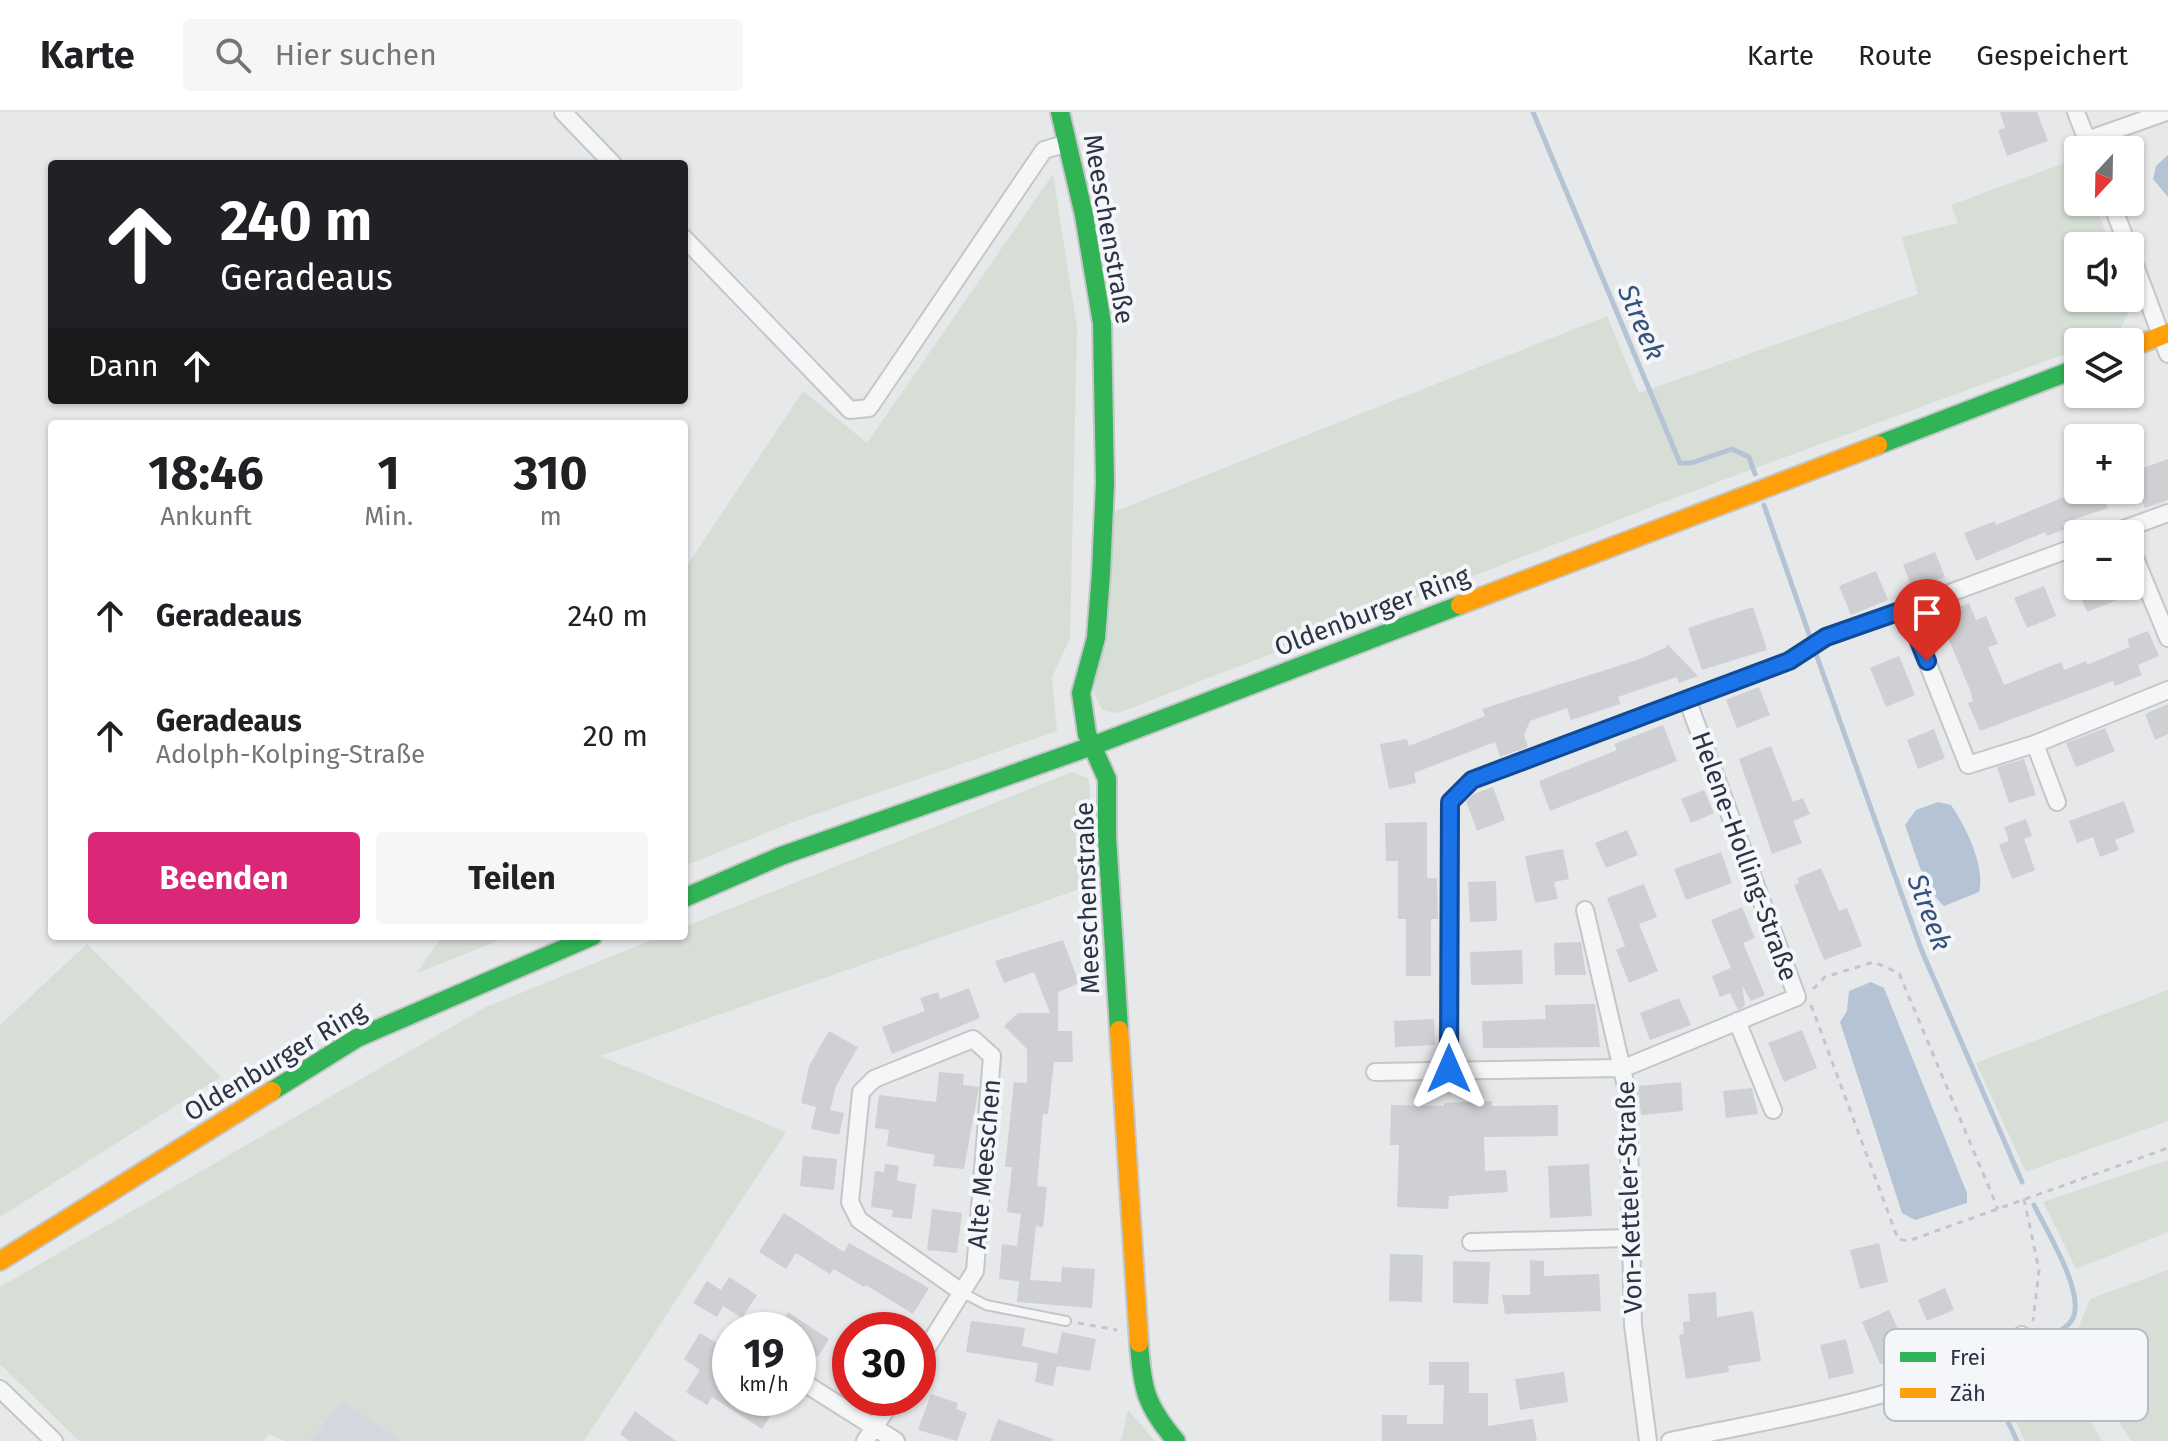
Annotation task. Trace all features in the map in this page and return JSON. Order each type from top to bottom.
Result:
[{"type":"main road","name":"Meeschenstraße","points":[[1060,112],[1102,323],[1105,483],[1101,573],[1096,638],[1081,693],[1092,746],[1107,779],[1110,799],[1107,837],[1142,1387],[1153,1414],[1176,1441]]},
{"type":"main road","points":[[2144,342],[2165,334]]},
{"type":"main road","name":"Oldenburger Ring","points":[[688,896],[781,856],[1092,746],[2064,373]]},
{"type":"main road","name":"Oldenburger Ring","points":[[0,1261],[357,1038],[584,940]]},
{"type":"street","points":[[563,112],[609,160]]},
{"type":"street","points":[[2076,112],[2085,136]]},
{"type":"street","points":[[2110,136],[2166,112]]},
{"type":"street","points":[[688,242],[850,410],[869,408],[1044,150],[1068,143]]},
{"type":"street","points":[[2144,285],[2165,334],[2168,354]]},
{"type":"street","points":[[2144,522],[2168,513]]},
{"type":"street","points":[[1826,637],[2064,551]]},
{"type":"street","points":[[2144,580],[2168,638]]},
{"type":"street","points":[[1906,609],[1968,765],[2035,744],[2168,690]]},
{"type":"street","points":[[1449,1069],[1450,802],[1472,780],[1789,661]]},
{"type":"street","name":"Helene-Holling-Straße","points":[[1624,1068],[1797,997],[1687,699]]},
{"type":"street","points":[[2035,744],[2057,802]]},
{"type":"street","name":"Von-Ketteler-Straße","points":[[1585,910],[1628,1095],[1633,1325],[1648,1441]]},
{"type":"street","points":[[1737,1021],[1773,1110]]},
{"type":"street","name":"Alte Meeschen","points":[[936,1334],[963,1293],[975,1271],[992,1056],[973,1039],[874,1079],[861,1092],[850,1202],[859,1220],[963,1293]]},
{"type":"street","points":[[1375,1072],[1624,1068]]},
{"type":"street","points":[[1471,1242],[1629,1238]]},
{"type":"street","points":[[0,1389],[54,1441]]},
{"type":"street","points":[[1670,1441],[1884,1391]]},
{"type":"street","points":[[816,1393],[870,1435],[896,1441]]},
{"type":"street","points":[[870,1435],[882,1416]]},
{"type":"lane","points":[[1789,661],[1826,637]]},
{"type":"lane","points":[[963,1293],[986,1305],[1066,1321]]},
{"type":"path","points":[[1998,1209],[1899,973],[1874,962],[1825,977],[1808,995],[1898,1239],[1908,1241],[1998,1209],[2024,1199],[2168,1148]]},
{"type":"path","points":[[2024,1199],[2039,1270],[2036,1318],[2027,1329]]},
{"type":"path","points":[[1066,1321],[1137,1330]]},
{"type":"shaded area","points":[[2064,163],[2064,216],[2100,216],[2105,232],[2064,232],[2064,312],[2129,312],[2121,328],[2064,328],[2064,354],[1680,496],[1118,713],[1102,710],[1094,693],[1111,513],[1607,316],[1639,393],[1918,294],[1902,237],[1958,223],[1951,205]]},
{"type":"shaded area","points":[[1053,174],[1077,328],[1070,638],[1052,677],[1057,731],[793,822],[688,864],[688,564],[803,391],[867,443]]},
{"type":"shaded area","points":[[1072,772],[1088,778],[1090,798],[1083,843],[1094,884],[600,1056],[786,1132],[584,1441],[403,1441],[341,1401],[310,1441],[285,1441],[269,1434],[263,1441],[79,1441],[0,1364],[0,1287],[486,1007],[652,940],[688,940],[688,925]]},
{"type":"shaded area","points":[[439,940],[500,940],[417,973]]},
{"type":"shaded area","points":[[87,944],[221,1077],[0,1217],[0,1025]]},
{"type":"shaded area","points":[[2168,990],[2168,1121],[2026,1172],[1976,1063]]},
{"type":"shaded area","points":[[2168,1160],[2168,1232],[2076,1269],[2043,1202]]},
{"type":"shaded area","points":[[2168,1270],[2168,1441],[2132,1441],[2118,1421],[2148,1421],[2148,1329],[2078,1329],[2090,1299]]},
{"type":"shaded area","points":[[341,1401],[403,1441],[310,1441]]},
{"type":"shaded area","points":[[1128,1410],[1155,1441],[1121,1441]]},
{"type":"shaded area","points":[[2016,1421],[2090,1421],[2102,1441],[2025,1441]]},
{"type":"water","points":[[2168,155],[2168,197],[2153,179],[2156,166]]},
{"type":"water","points":[[1938,802],[1951,805],[1973,847],[1980,871],[1979,892],[1944,906],[1925,879],[1905,825],[1916,810]]},
{"type":"water","points":[[1871,982],[1884,988],[1967,1193],[1967,1203],[1915,1220],[1902,1213],[1840,1022],[1847,1011],[1849,991]]},
{"type":"building","points":[[2000,112],[2037,112],[2048,141],[2007,156],[1998,130],[2005,128]]},
{"type":"building","points":[[2168,459],[2168,500],[2145,508],[2144,504],[2144,468]]},
{"type":"building","points":[[2064,497],[2064,504],[2107,504],[2108,508],[2064,520],[2064,529],[2047,536],[2045,532],[1976,561],[1964,533],[1995,521],[1996,525]]},
{"type":"building","points":[[1935,552],[1945,577],[1913,590],[1903,565]]},
{"type":"building","points":[[1876,571],[1888,600],[1851,615],[1839,586]]},
{"type":"building","points":[[2044,586],[2056,616],[2027,628],[2014,598]]},
{"type":"building","points":[[2082,600],[2117,600],[2087,612]]},
{"type":"building","points":[[1969,603],[1976,620],[1986,616],[1998,644],[1988,647],[2004,685],[2061,662],[2064,670],[2086,661],[2087,665],[2130,647],[2127,639],[2148,631],[2159,656],[2138,665],[2142,675],[2115,686],[2113,681],[1980,731],[1968,703],[1973,701],[1970,690],[1939,616]]},
{"type":"building","points":[[1753,607],[1767,650],[1702,670],[1688,628]]},
{"type":"building","points":[[1666,643],[1698,676],[1679,683],[1677,677],[1618,697],[1620,704],[1571,720],[1567,708],[1530,721],[1524,735],[1528,747],[1500,757],[1495,742],[1414,773],[1416,783],[1389,789],[1380,744],[1407,739],[1409,746],[1485,716],[1482,709],[1640,659],[1667,647]]},
{"type":"building","points":[[1899,656],[1915,695],[1886,707],[1870,668]]},
{"type":"building","points":[[1759,687],[1770,715],[1737,728],[1726,700]]},
{"type":"building","points":[[2168,704],[2168,734],[2155,740],[2145,714]]},
{"type":"building","points":[[1663,725],[1677,761],[1550,811],[1539,781],[1617,750],[1614,744]]},
{"type":"building","points":[[2105,728],[2115,751],[2076,767],[2066,743]]},
{"type":"building","points":[[1934,729],[1945,758],[1918,769],[1907,740]]},
{"type":"building","points":[[1771,746],[1793,802],[1803,798],[1810,814],[1793,821],[1802,843],[1772,854],[1739,759]]},
{"type":"building","points":[[2024,759],[2036,795],[2009,803],[1997,767]]},
{"type":"building","points":[[1493,787],[1505,820],[1477,831],[1466,801],[1474,794]]},
{"type":"building","points":[[1704,790],[1714,813],[1691,823],[1681,799]]},
{"type":"building","points":[[2124,801],[2135,832],[2115,840],[2119,850],[2100,857],[2093,837],[2077,843],[2069,821]]},
{"type":"building","points":[[2026,819],[2032,836],[2024,839],[2035,870],[2012,879],[1999,845],[2009,841],[2004,827]]},
{"type":"building","points":[[1427,822],[1427,878],[1437,878],[1438,919],[1431,919],[1431,976],[1406,976],[1406,919],[1398,919],[1398,861],[1386,861],[1385,823]]},
{"type":"building","points":[[1627,830],[1638,855],[1606,868],[1595,843]]},
{"type":"building","points":[[1563,849],[1569,879],[1554,882],[1558,899],[1535,903],[1525,856]]},
{"type":"building","points":[[1721,852],[1732,883],[1686,900],[1674,869]]},
{"type":"building","points":[[1821,868],[1839,911],[1847,908],[1862,946],[1824,960],[1794,885],[1799,883],[1797,878]]},
{"type":"building","points":[[1496,881],[1497,921],[1470,922],[1468,882]]},
{"type":"building","points":[[1644,884],[1657,917],[1639,924],[1658,971],[1629,983],[1616,950],[1625,946],[1607,898]]},
{"type":"building","points":[[1742,907],[1755,938],[1743,943],[1765,995],[1751,1001],[1742,985],[1745,1006],[1738,1010],[1730,993],[1720,997],[1712,976],[1731,968],[1711,920]]},
{"type":"building","points":[[1063,940],[1079,983],[1058,992],[1058,1031],[1072,1031],[1073,1062],[1054,1062],[1048,1114],[1043,1114],[1037,1186],[1047,1187],[1043,1227],[1036,1226],[1030,1280],[1061,1282],[1062,1267],[1095,1269],[1092,1308],[1017,1302],[1019,1281],[999,1279],[1002,1244],[1017,1246],[1021,1214],[1007,1212],[1012,1167],[1005,1167],[1014,1082],[1027,1083],[1027,1049],[1004,1026],[1018,1013],[1050,1013],[1034,972],[1004,983],[995,961]]},
{"type":"building","points":[[1581,942],[1586,975],[1555,975],[1554,943]]},
{"type":"building","points":[[1522,950],[1523,984],[1471,985],[1470,952]]},
{"type":"building","points":[[969,988],[980,1018],[892,1054],[882,1027],[925,1011],[920,998],[938,992],[940,999]]},
{"type":"building","points":[[1679,998],[1691,1025],[1650,1040],[1640,1013]]},
{"type":"building","points":[[1595,1004],[1600,1047],[1483,1048],[1482,1021],[1546,1019],[1545,1005]]},
{"type":"building","points":[[1434,1019],[1435,1045],[1395,1047],[1394,1021]]},
{"type":"building","points":[[1802,1030],[1817,1068],[1784,1082],[1768,1043]]},
{"type":"building","points":[[829,1031],[858,1047],[836,1086],[830,1110],[844,1113],[839,1135],[811,1129],[816,1107],[801,1103],[809,1066]]},
{"type":"building","points":[[939,1072],[964,1074],[963,1085],[979,1087],[964,1169],[933,1166],[935,1155],[887,1146],[889,1130],[875,1128],[879,1095],[936,1102]]},
{"type":"building","points":[[1681,1082],[1683,1111],[1641,1115],[1638,1086]]},
{"type":"building","points":[[1752,1088],[1758,1114],[1726,1118],[1723,1091]]},
{"type":"building","points":[[1492,1101],[1492,1106],[1558,1105],[1558,1136],[1484,1137],[1485,1171],[1506,1170],[1508,1192],[1449,1196],[1448,1209],[1397,1207],[1399,1145],[1390,1145],[1391,1105],[1444,1106],[1444,1103]]},
{"type":"building","points":[[803,1156],[837,1159],[834,1190],[800,1186]]},
{"type":"building","points":[[885,1164],[899,1166],[897,1181],[916,1184],[912,1219],[892,1217],[893,1210],[871,1207],[875,1171],[884,1172]]},
{"type":"building","points":[[1589,1164],[1592,1216],[1550,1218],[1548,1166]]},
{"type":"building","points":[[932,1209],[962,1213],[957,1253],[927,1250]]},
{"type":"building","points":[[784,1213],[844,1252],[849,1243],[929,1288],[914,1312],[910,1312],[866,1285],[864,1287],[834,1269],[830,1274],[796,1253],[786,1269],[759,1252]]},
{"type":"building","points":[[1879,1243],[1888,1282],[1860,1289],[1850,1250]]},
{"type":"building","points":[[1390,1254],[1423,1255],[1422,1302],[1389,1301]]},
{"type":"building","points":[[1530,1260],[1544,1261],[1544,1276],[1599,1274],[1601,1311],[1505,1314],[1502,1295],[1530,1295]]},
{"type":"building","points":[[1453,1261],[1490,1262],[1488,1304],[1453,1303]]},
{"type":"building","points":[[729,1277],[757,1295],[746,1312],[732,1312],[723,1306],[720,1312],[712,1314],[693,1303],[707,1281],[721,1290]]},
{"type":"building","points":[[1945,1288],[1954,1310],[1927,1321],[1918,1300]]},
{"type":"building","points":[[1716,1292],[1717,1317],[1753,1311],[1761,1361],[1728,1366],[1729,1372],[1686,1379],[1679,1335],[1684,1334],[1683,1322],[1690,1321],[1688,1294]]},
{"type":"building","points":[[1889,1310],[1898,1329],[1884,1329],[1884,1362],[1880,1364],[1862,1322]]},
{"type":"building","points":[[971,1321],[1025,1328],[1022,1346],[1057,1354],[1062,1332],[1096,1339],[1090,1371],[1057,1366],[1053,1386],[1035,1382],[1038,1363],[966,1352]]},
{"type":"building","points":[[816,1330],[829,1339],[816,1356]]},
{"type":"building","points":[[700,1333],[712,1340],[712,1397],[707,1405],[686,1392],[700,1370],[684,1359]]},
{"type":"building","points":[[1846,1339],[1854,1373],[1829,1379],[1820,1345]]},
{"type":"building","points":[[1429,1362],[1469,1362],[1469,1393],[1488,1393],[1488,1426],[1533,1419],[1537,1441],[1382,1441],[1382,1415],[1407,1415],[1407,1424],[1443,1424],[1444,1385],[1429,1385]]},
{"type":"building","points":[[1564,1372],[1568,1402],[1520,1410],[1515,1379]]},
{"type":"building","points":[[936,1396],[958,1403],[956,1409],[967,1413],[957,1441],[918,1430],[923,1416],[936,1416]]},
{"type":"building","points":[[635,1411],[676,1441],[629,1441],[620,1434]]},
{"type":"building","points":[[742,1416],[770,1416],[762,1429]]},
{"type":"building","points":[[998,1419],[1053,1439],[1053,1441],[990,1441]]},
{"type":"waterway","name":"Streek","points":[[1533,112],[1680,463],[1691,463],[1732,449],[1749,457],[1755,474]]},
{"type":"waterway","name":"Streek","points":[[1764,505],[1810,637]]},
{"type":"waterway","name":"Streek","points":[[1815,651],[1921,949],[2022,1182]]},
{"type":"waterway","name":"Streek","points":[[2034,1205],[2063,1262],[2074,1295],[2072,1320],[2062,1329]]},
{"type":"waterway","name":"Streek","points":[[2008,1421],[2017,1441]]},
{"type":"traffic: fast","points":[[1060,112],[1084,215],[1102,323],[1105,483],[1101,573],[1096,638],[1081,693],[1087,734],[1107,779],[1107,837],[1119,1030]]},
{"type":"traffic: fast","points":[[1878,445],[2064,373]]},
{"type":"traffic: fast","points":[[688,896],[781,856],[1092,746],[1460,605]]},
{"type":"traffic: fast","points":[[272,1091],[357,1038],[584,940]]},
{"type":"traffic: fast","points":[[1139,1343],[1147,1396],[1176,1441]]},
{"type":"traffic: slow","points":[[2144,342],[2168,333]]},
{"type":"traffic: slow","points":[[1460,605],[1878,445]]},
{"type":"traffic: slow","points":[[1119,1030],[1139,1343]]},
{"type":"traffic: slow","points":[[0,1261],[272,1091]]},
{"type":"route","points":[[1449,1069],[1450,802],[1472,780],[1789,661],[1826,637],[1906,609],[1927,661]]}]
